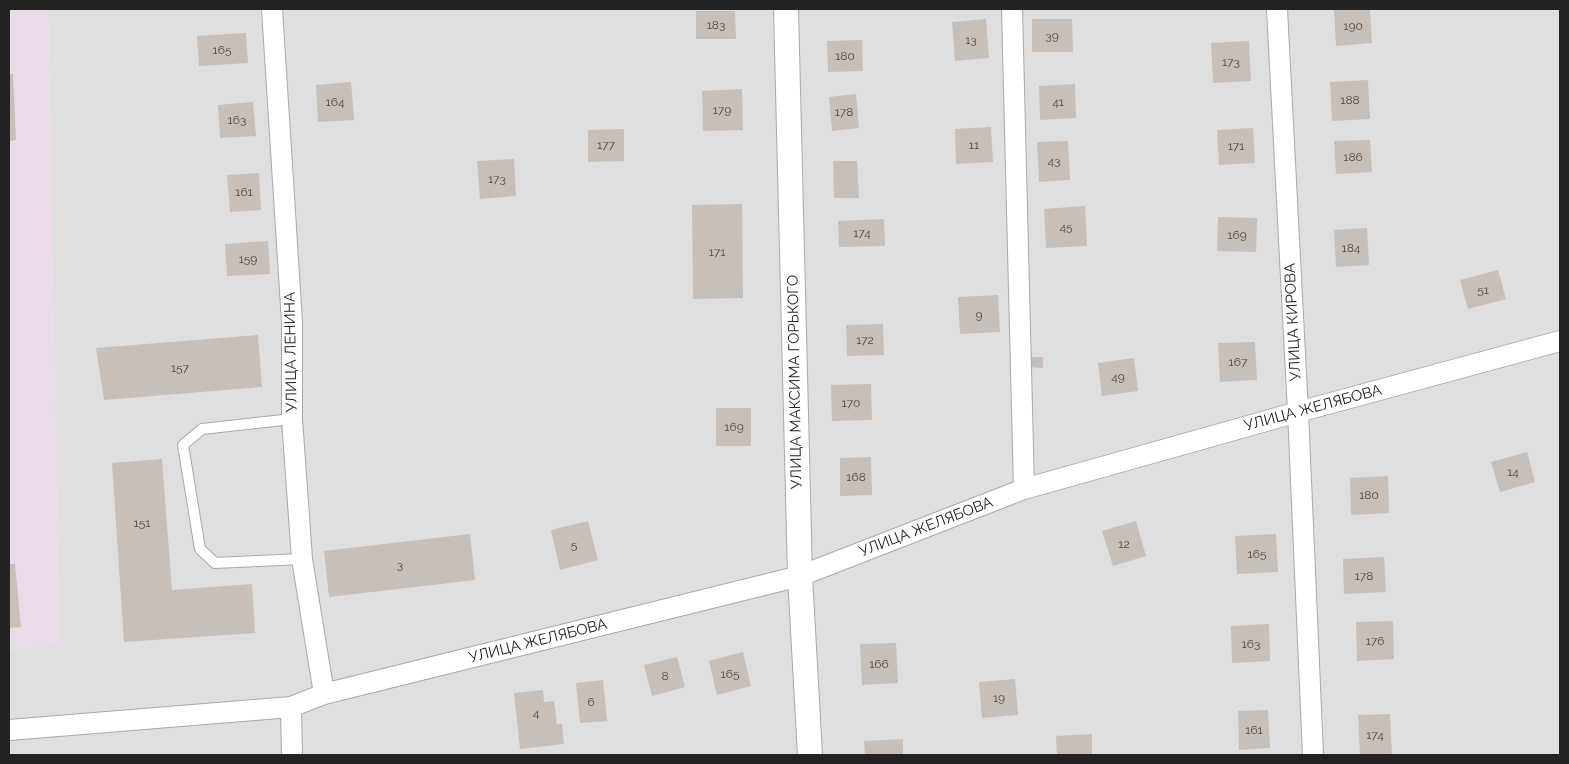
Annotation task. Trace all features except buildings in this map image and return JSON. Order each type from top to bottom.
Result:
[{"type":"street","name":"УЛИЦА ЛЕНИНА","points":[[272,9],[292,322],[292,419],[302,559],[324,694]]},
{"type":"street","name":"УЛИЦА МАКСИМА ГОРЬКОГО","points":[[786,9],[800,576],[810,755]]},
{"type":"street","points":[[1012,9],[1024,489]]},
{"type":"street","name":"УЛИЦА КИРОВА","points":[[1277,9],[1298,412],[1313,755]]},
{"type":"street","name":"УЛИЦА ЖЕЛЯБОВА","points":[[9,730],[291,707],[324,694],[800,576],[1024,489],[1560,341]]},
{"type":"street","points":[[291,707],[292,755]]},
{"type":"lane","points":[[292,419],[202,429],[183,446],[200,549],[214,563],[302,559]]},
{"type":"shaded area","points":[[9,9],[48,9],[59,644],[9,651]]},
{"type":"shaded area","points":[[48,9],[1560,9],[1560,755],[9,755],[9,651],[59,643]]}]
